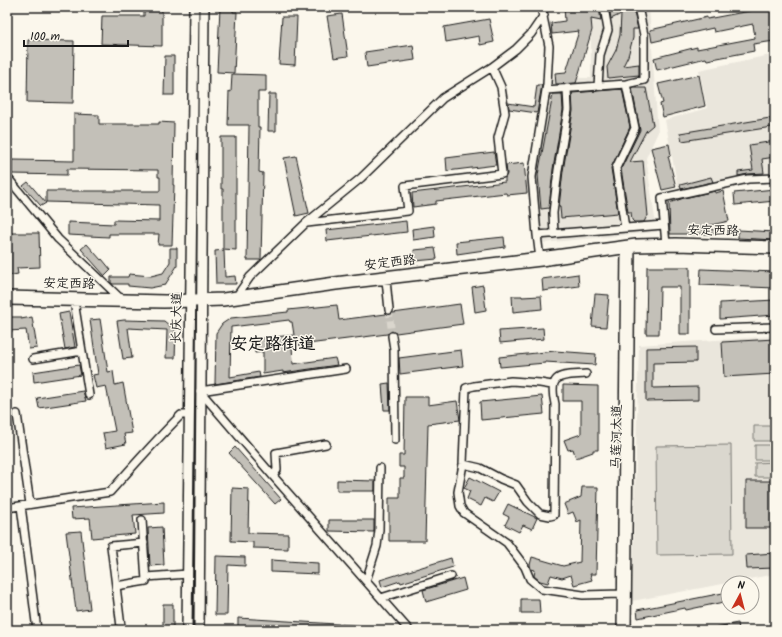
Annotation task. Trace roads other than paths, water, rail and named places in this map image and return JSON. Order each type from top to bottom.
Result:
[{"type":"main road","name":"长庆大道","points":[[187,630],[194,7]]},
{"type":"main road","name":"长庆大道","points":[[198,630],[204,7]]},
{"type":"street","points":[[540,259],[532,177],[546,90],[549,46],[544,15],[541,7]]},
{"type":"street","points":[[598,86],[600,55],[608,30],[604,7]]},
{"type":"street","points":[[546,90],[626,84],[644,80],[644,35],[638,7]]},
{"type":"street","points":[[235,298],[250,277],[306,223],[361,178],[443,98],[492,67],[516,49],[531,34],[544,15]]},
{"type":"street","points":[[306,223],[408,211],[405,186],[502,174],[498,138],[505,113],[501,87],[492,67]]},
{"type":"street","points":[[625,228],[616,168],[635,128],[626,84]]},
{"type":"street","points":[[554,234],[553,213],[558,170],[568,110],[568,88]]},
{"type":"street","points":[[7,177],[58,239],[126,303]]},
{"type":"street","points":[[666,245],[662,198],[748,179],[775,178]]},
{"type":"street","points":[[537,235],[664,225]]},
{"type":"street","name":"安定西路","points":[[7,301],[126,303],[201,301],[386,280],[628,247],[666,245],[775,244]]},
{"type":"street","name":"安定西路","points":[[666,245],[775,250]]},
{"type":"street","name":"马莲河大道","points":[[621,630],[628,247]]},
{"type":"street","name":"马莲河大道","points":[[627,630],[628,247]]},
{"type":"street","name":"安定西路","points":[[235,298],[334,281],[540,259]]},
{"type":"street","points":[[386,280],[389,310]]},
{"type":"street","name":"安定西路","points":[[7,295],[190,301]]},
{"type":"street","points":[[74,302],[89,395]]},
{"type":"street","points":[[716,329],[775,327]]},
{"type":"street","points":[[392,336],[394,349],[395,440]]},
{"type":"street","points":[[33,359],[82,351]]},
{"type":"street","points":[[200,391],[346,369]]},
{"type":"street","points":[[463,464],[480,468],[516,485],[528,502],[540,514],[550,516],[554,515],[555,404],[552,385],[556,379],[563,376],[586,374]]},
{"type":"street","points":[[552,385],[511,382],[466,388],[463,464],[458,492],[460,506],[464,513],[507,543],[519,556],[530,579],[542,589],[583,595],[621,594]]},
{"type":"street","points":[[200,391],[409,630]]},
{"type":"street","points":[[17,414],[30,504]]},
{"type":"street","points":[[7,508],[110,492],[144,452],[180,415],[189,415]]},
{"type":"street","points":[[273,476],[276,470],[276,453],[326,444]]},
{"type":"street","points":[[366,580],[377,546],[379,530],[380,468]]},
{"type":"street","points":[[21,506],[37,630]]},
{"type":"street","points":[[116,586],[146,581],[142,520]]},
{"type":"street","points":[[120,627],[111,546],[144,543]]},
{"type":"street","points":[[146,577],[188,574]]},
{"type":"street","points":[[381,598],[451,576]]},
{"type":"tunnel","points":[[389,310],[392,336]]},
{"type":"district","name":"安定路街道","points":[[273,344]]}]
